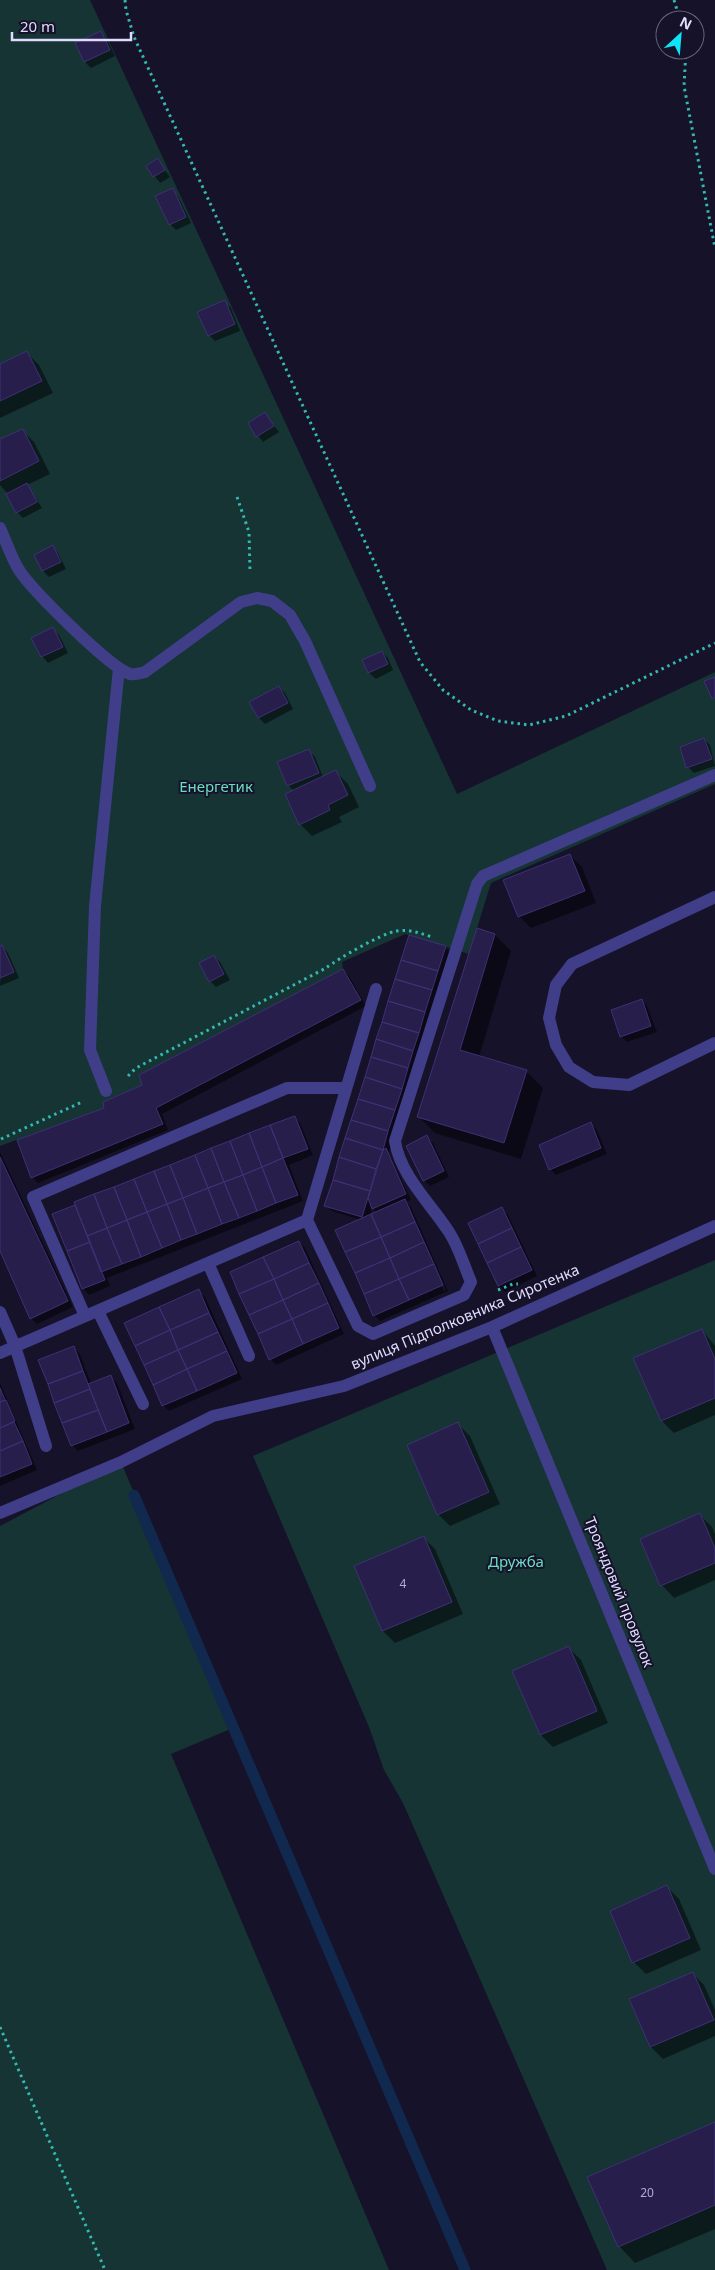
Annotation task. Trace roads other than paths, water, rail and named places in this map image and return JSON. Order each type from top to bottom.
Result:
[{"type":"street","points":[[0,528],[18,569],[36,593],[119,668],[132,674],[145,672],[241,602],[257,598],[272,601],[290,615],[305,641],[370,786]]},
{"type":"street","points":[[106,1091],[90,1050],[90,1041],[95,906],[119,668]]},
{"type":"street","points":[[376,989],[307,1220],[358,1326],[373,1334],[464,1295],[471,1282],[450,1234],[407,1172],[397,1154],[395,1140],[477,884],[483,876],[715,775]]},
{"type":"street","points":[[715,897],[572,964],[556,985],[548,1018],[556,1045],[569,1067],[594,1082],[629,1085],[715,1043]]},
{"type":"street","points":[[85,1316],[33,1198],[287,1088],[346,1088]]},
{"type":"street","points":[[0,1353],[307,1220]]},
{"type":"street","name":"вулиця Підполковника Сиротенка","points":[[0,1513],[121,1462],[213,1416],[344,1386],[492,1327],[715,1226]]},
{"type":"street","points":[[208,1263],[249,1356]]},
{"type":"street","points":[[98,1311],[143,1404]]},
{"type":"street","points":[[0,1312],[15,1346],[46,1446]]},
{"type":"street","name":"Трояндовий провулок","points":[[492,1327],[715,1868]]},
{"type":"waterway","points":[[134,1495],[465,2270]]},
{"type":"park label","name":"Енергетик","points":[[216,787]]},
{"type":"park label","name":"Дружба","points":[[516,1562]]}]
